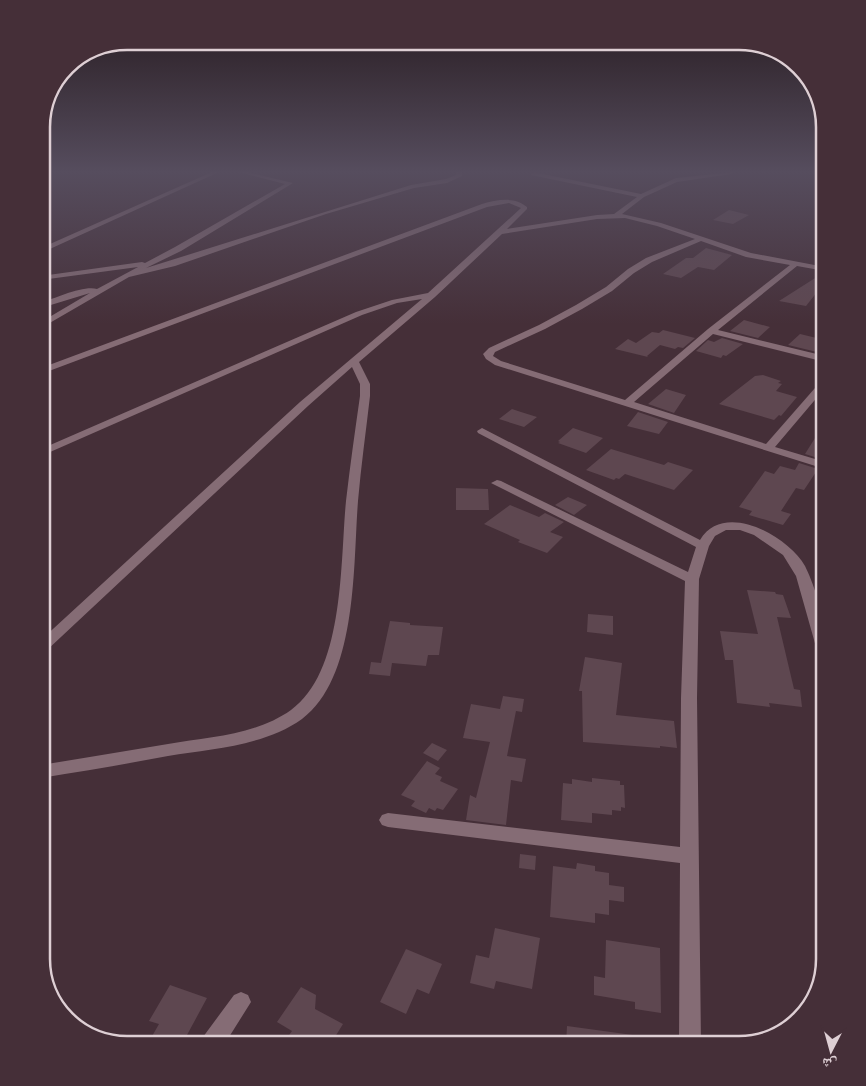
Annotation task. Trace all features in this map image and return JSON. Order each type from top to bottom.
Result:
[{"type":"street","points":[[50,247],[104,223]]},
{"type":"street","points":[[50,321],[147,263],[178,249],[222,223]]},
{"type":"street","points":[[129,275],[172,264],[295,223]]},
{"type":"street","points":[[50,368],[437,223]]},
{"type":"street","points":[[50,640],[297,411],[432,294],[510,223]]},
{"type":"street","points":[[499,232],[564,223]]},
{"type":"street","points":[[653,223],[749,255],[816,268]]},
{"type":"street","points":[[700,239],[649,260],[631,271],[609,289],[579,307],[488,354],[491,360],[816,463]]},
{"type":"street","points":[[50,277],[147,263]]},
{"type":"street","points":[[627,403],[711,331],[761,293],[794,264]]},
{"type":"street","points":[[50,303],[78,293],[101,290]]},
{"type":"street","points":[[50,449],[353,317],[400,299],[432,294]]},
{"type":"street","points":[[711,331],[816,357]]},
{"type":"street","points":[[50,770],[212,743],[260,732],[288,720],[316,698],[333,660],[347,582],[350,516],[365,390],[362,376],[354,362]]},
{"type":"street","points":[[768,448],[816,392]]},
{"type":"street","points":[[482,431],[703,546]]},
{"type":"street","points":[[497,483],[692,579]]},
{"type":"street","points":[[690,1036],[689,698],[692,579],[703,546],[710,534],[718,529],[733,526],[758,532],[787,552],[797,564],[803,576],[816,622]]},
{"type":"street","points":[[388,820],[690,856]]},
{"type":"street","points":[[217,1036],[241,1002]]},
{"type":"building","points":[[706,248],[732,255],[714,270],[698,267],[681,278],[663,274],[686,258],[693,258]]},
{"type":"building","points":[[816,277],[816,293],[806,306],[779,301]]},
{"type":"building","points":[[744,320],[770,327],[758,338],[730,331]]},
{"type":"building","points":[[663,330],[695,338],[683,348],[678,347],[675,349],[660,345],[648,357],[615,349],[628,339],[636,343],[652,332],[659,333]]},
{"type":"building","points":[[800,334],[816,338],[816,352],[788,345]]},
{"type":"building","points":[[722,338],[743,344],[721,358],[696,351],[708,340],[714,342]]},
{"type":"building","points":[[763,375],[781,381],[778,383],[782,384],[776,391],[797,397],[781,416],[779,415],[774,420],[719,404],[755,376]]},
{"type":"building","points":[[666,389],[686,395],[674,413],[648,404]]},
{"type":"building","points":[[512,409],[537,417],[524,427],[499,419]]},
{"type":"building","points":[[638,412],[668,422],[659,434],[627,426]]},
{"type":"building","points":[[573,428],[603,438],[586,453],[558,443]]},
{"type":"building","points":[[816,436],[816,457],[805,454]]},
{"type":"building","points":[[611,449],[664,465],[668,462],[693,470],[674,490],[625,474],[619,479],[616,478],[614,480],[586,470]]},
{"type":"building","points":[[799,463],[816,468],[816,472],[804,490],[796,488],[781,511],[791,514],[783,525],[749,515],[752,511],[739,507],[765,471],[774,474],[780,466],[795,470]]},
{"type":"building","points":[[456,488],[488,489],[489,510],[456,510]]},
{"type":"building","points":[[568,497],[587,505],[574,515],[555,505]]},
{"type":"building","points":[[510,505],[539,517],[545,513],[564,522],[550,532],[563,537],[547,553],[518,542],[520,540],[484,524]]},
{"type":"building","points":[[747,590],[775,592],[776,594],[783,595],[791,618],[777,617],[794,689],[800,690],[802,707],[769,703],[770,707],[737,703],[733,660],[725,660],[720,631],[758,634]]},
{"type":"building","points":[[588,614],[613,616],[613,635],[587,632]]},
{"type":"building","points":[[390,621],[410,623],[410,625],[443,627],[439,655],[428,655],[426,666],[392,663],[390,676],[369,674],[371,662],[381,663]]},
{"type":"building","points":[[585,657],[622,663],[616,715],[674,721],[677,748],[583,742],[582,691],[579,691]]},
{"type":"building","points":[[503,696],[524,699],[522,712],[516,711],[507,756],[526,759],[522,782],[511,780],[506,825],[466,820],[470,795],[476,798],[490,742],[463,738],[471,704],[500,709]]},
{"type":"building","points":[[432,743],[447,750],[438,761],[423,753]]},
{"type":"building","points":[[427,761],[440,768],[435,774],[442,777],[440,781],[458,789],[443,810],[437,808],[435,811],[429,808],[426,813],[411,806],[415,801],[401,795]]},
{"type":"building","points":[[592,778],[620,781],[620,785],[624,785],[625,808],[621,807],[621,811],[612,810],[612,815],[592,813],[592,823],[561,820],[563,783],[572,784],[572,779],[592,782]]},
{"type":"building","points":[[520,854],[536,856],[535,870],[519,868]]},
{"type":"building","points":[[577,863],[595,866],[595,871],[609,873],[609,885],[624,887],[624,902],[609,900],[609,915],[595,913],[595,923],[550,917],[553,866],[576,869]]},
{"type":"building","points":[[495,928],[540,938],[532,989],[496,981],[494,989],[470,983],[476,955],[489,958]]},
{"type":"building","points":[[606,940],[660,948],[661,1013],[635,1009],[635,1002],[594,995],[594,976],[605,978]]},
{"type":"building","points":[[406,949],[442,964],[429,994],[417,989],[406,1014],[380,1002]]},
{"type":"building","points":[[170,985],[207,998],[187,1035],[190,1036],[152,1036],[159,1024],[149,1021]]},
{"type":"building","points":[[301,987],[316,995],[315,1009],[343,1024],[336,1036],[288,1036],[292,1031],[277,1022]]},
{"type":"building","points":[[567,1026],[640,1036],[566,1036]]}]
